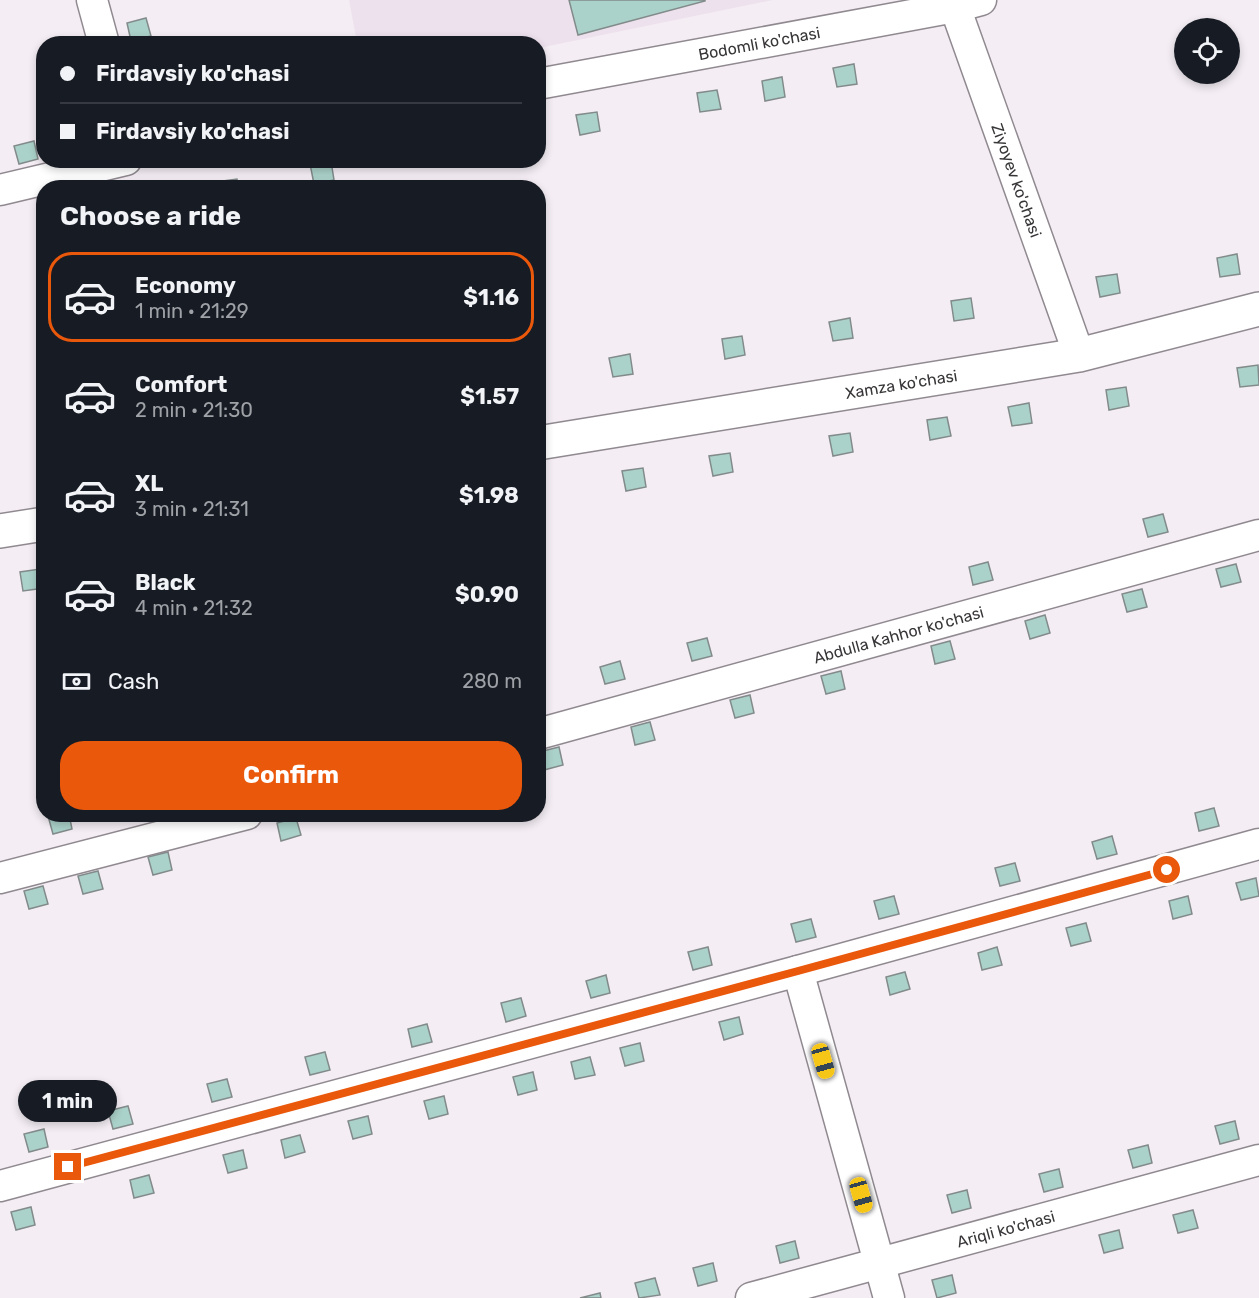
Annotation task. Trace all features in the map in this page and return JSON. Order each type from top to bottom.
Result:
[{"type":"main road","name":"Xamza ko'chasi","points":[[546,442],[1079,355],[1259,309]]},
{"type":"main road","points":[[0,531],[36,525]]},
{"type":"street","points":[[92,0],[102,36]]},
{"type":"street","name":"Bodomli ko'chasi","points":[[546,83],[968,4]]},
{"type":"street","name":"Ziyoyev ko'chasi","points":[[968,4],[1079,355]]},
{"type":"street","points":[[42,180],[92,168]]},
{"type":"street","points":[[0,190],[36,181]]},
{"type":"street","name":"Abdulla Kahhor ko'chasi","points":[[546,732],[1259,535]]},
{"type":"street","points":[[0,878],[216,822]]},
{"type":"street","points":[[0,1186],[1259,844]]},
{"type":"street","points":[[798,971],[889,1298]]},
{"type":"street","name":"Ariqli ko'chasi","points":[[751,1298],[1259,1160]]},
{"type":"shaded area","points":[[349,0],[773,0],[546,47],[546,36],[356,36]]},
{"type":"building","points":[[569,0],[705,0],[705,1],[578,35]]},
{"type":"building","points":[[146,18],[151,36],[130,36],[127,23]]},
{"type":"building","points":[[854,64],[857,84],[837,87],[833,68]]},
{"type":"building","points":[[782,77],[785,97],[765,101],[762,81]]},
{"type":"building","points":[[717,90],[721,109],[700,112],[697,93]]},
{"type":"building","points":[[597,112],[600,131],[580,135],[576,115]]},
{"type":"building","points":[[34,141],[36,160],[19,164],[14,146]]},
{"type":"building","points":[[311,168],[332,168],[334,180],[313,180]]},
{"type":"building","points":[[1237,254],[1240,274],[1220,277],[1217,258]]},
{"type":"building","points":[[1117,274],[1120,293],[1100,297],[1096,277]]},
{"type":"building","points":[[971,298],[974,318],[954,321],[951,301]]},
{"type":"building","points":[[850,318],[853,338],[833,341],[829,322]]},
{"type":"building","points":[[742,336],[745,355],[725,359],[722,339]]},
{"type":"building","points":[[630,354],[633,374],[613,377],[609,358]]},
{"type":"building","points":[[1258,365],[1259,385],[1240,387],[1237,368]]},
{"type":"building","points":[[1126,387],[1129,406],[1109,410],[1106,390]]},
{"type":"building","points":[[1029,403],[1032,423],[1012,426],[1008,407]]},
{"type":"building","points":[[947,417],[951,436],[930,440],[927,420]]},
{"type":"building","points":[[850,433],[853,452],[833,456],[829,436]]},
{"type":"building","points":[[730,453],[733,472],[713,476],[709,456]]},
{"type":"building","points":[[643,468],[646,487],[626,491],[622,471]]},
{"type":"building","points":[[1163,514],[1168,532],[1148,537],[1143,519]]},
{"type":"building","points":[[988,562],[993,580],[973,585],[969,567]]},
{"type":"building","points":[[1236,564],[1241,582],[1221,587],[1216,569]]},
{"type":"building","points":[[36,570],[36,589],[23,591],[20,572]]},
{"type":"building","points":[[1142,589],[1147,607],[1127,612],[1122,594]]},
{"type":"building","points":[[1045,615],[1050,633],[1030,639],[1025,621]]},
{"type":"building","points":[[707,638],[712,656],[692,661],[687,643]]},
{"type":"building","points":[[950,641],[955,659],[935,664],[931,646]]},
{"type":"building","points":[[620,661],[625,679],[605,684],[600,667]]},
{"type":"building","points":[[841,671],[845,689],[826,694],[821,676]]},
{"type":"building","points":[[750,695],[754,713],[735,718],[730,700]]},
{"type":"building","points":[[650,722],[655,740],[635,745],[631,727]]},
{"type":"building","points":[[559,747],[563,765],[546,769],[546,750]]},
{"type":"building","points":[[1214,808],[1219,826],[1199,831],[1195,813]]},
{"type":"building","points":[[50,822],[71,822],[72,829],[53,834]]},
{"type":"building","points":[[297,822],[301,835],[281,841],[277,823]]},
{"type":"building","points":[[1112,836],[1117,854],[1097,859],[1092,842]]},
{"type":"building","points":[[168,852],[172,870],[153,875],[148,857]]},
{"type":"building","points":[[1015,863],[1020,881],[1000,886],[995,868]]},
{"type":"building","points":[[98,871],[103,889],[83,894],[78,876]]},
{"type":"building","points":[[1256,878],[1259,896],[1241,900],[1236,883]]},
{"type":"building","points":[[43,886],[48,904],[29,909],[24,891]]},
{"type":"building","points":[[894,896],[899,914],[879,919],[874,901]]},
{"type":"building","points":[[1188,896],[1192,914],[1173,919],[1169,901]]},
{"type":"building","points":[[811,919],[816,937],[796,942],[791,924]]},
{"type":"building","points":[[1086,923],[1091,941],[1071,946],[1066,928]]},
{"type":"building","points":[[708,947],[712,965],[693,970],[688,952]]},
{"type":"building","points":[[997,947],[1002,965],[982,970],[978,953]]},
{"type":"building","points":[[905,972],[910,989],[890,995],[886,977]]},
{"type":"building","points":[[606,975],[610,993],[591,998],[586,981]]},
{"type":"building","points":[[521,998],[526,1016],[506,1022],[501,1003]]},
{"type":"building","points":[[739,1017],[743,1034],[724,1040],[719,1022]]},
{"type":"building","points":[[427,1024],[432,1042],[412,1047],[408,1029]]},
{"type":"building","points":[[640,1043],[644,1061],[625,1066],[620,1048]]},
{"type":"building","points":[[325,1052],[330,1070],[310,1075],[305,1057]]},
{"type":"building","points":[[590,1057],[595,1075],[575,1079],[571,1062]]},
{"type":"building","points":[[533,1072],[537,1090],[518,1095],[513,1077]]},
{"type":"building","points":[[227,1079],[232,1097],[212,1102],[207,1084]]},
{"type":"building","points":[[444,1096],[448,1114],[429,1119],[424,1101]]},
{"type":"building","points":[[128,1106],[133,1124],[113,1129],[108,1111]]},
{"type":"building","points":[[368,1116],[372,1134],[353,1139],[348,1121]]},
{"type":"building","points":[[1235,1121],[1239,1139],[1220,1144],[1215,1126]]},
{"type":"building","points":[[44,1129],[48,1147],[29,1152],[24,1134]]},
{"type":"building","points":[[300,1135],[305,1152],[285,1158],[281,1140]]},
{"type":"building","points":[[1148,1145],[1152,1163],[1133,1168],[1128,1150]]},
{"type":"building","points":[[243,1150],[247,1168],[228,1173],[223,1155]]},
{"type":"building","points":[[1059,1169],[1063,1187],[1044,1192],[1039,1174]]},
{"type":"building","points":[[149,1175],[154,1193],[134,1198],[130,1180]]},
{"type":"building","points":[[967,1190],[971,1208],[952,1213],[947,1195]]},
{"type":"building","points":[[31,1207],[35,1225],[16,1230],[11,1212]]},
{"type":"building","points":[[1193,1210],[1198,1228],[1178,1233],[1173,1215]]},
{"type":"building","points":[[1119,1230],[1123,1248],[1104,1253],[1099,1235]]},
{"type":"building","points":[[795,1241],[799,1258],[780,1263],[776,1246]]},
{"type":"building","points":[[713,1263],[717,1281],[698,1286],[693,1268]]},
{"type":"building","points":[[952,1275],[956,1293],[937,1298],[932,1280]]},
{"type":"building","points":[[655,1278],[660,1295],[639,1298],[635,1283]]},
{"type":"building","points":[[600,1293],[601,1298],[580,1298]]},
{"type":"route","points":[[68,1167],[1167,870]]}]
